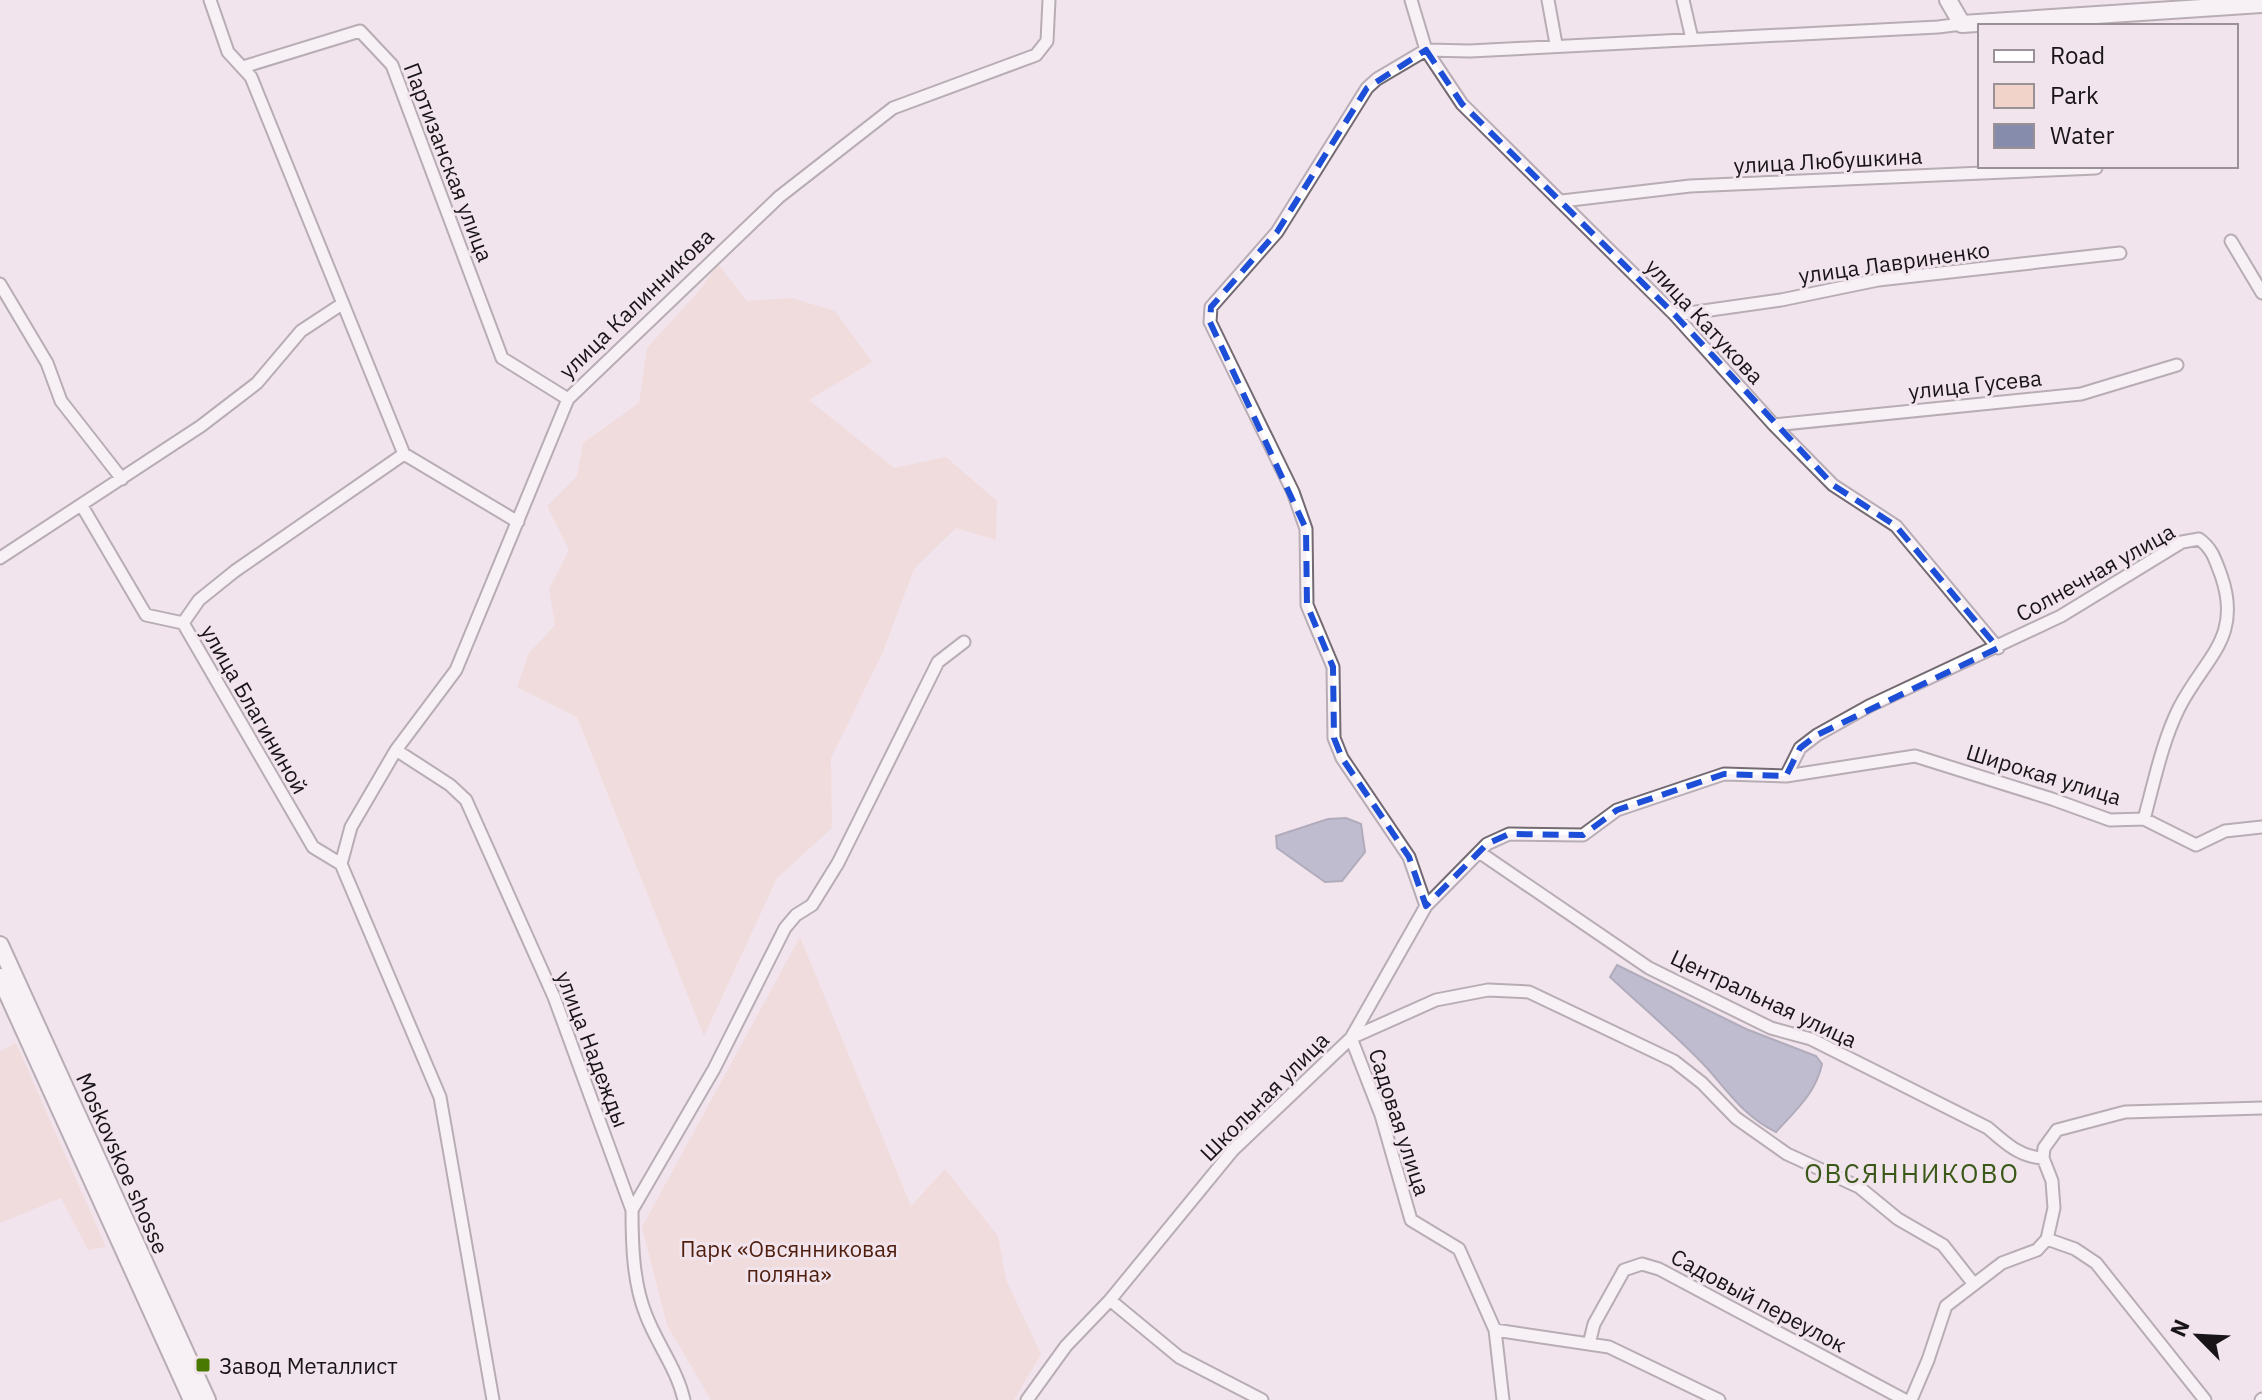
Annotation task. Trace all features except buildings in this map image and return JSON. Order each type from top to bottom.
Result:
[{"type":"main road","points":[[1948,0],[1962,24],[2123,7],[2262,2]]},
{"type":"main road","name":"Moskovskoe shosse","points":[[0,945],[207,1400]]},
{"type":"main road","name":"Moskovskoe shosse","points":[[0,977],[192,1400]]},
{"type":"street","points":[[210,0],[228,52],[251,77],[404,454],[518,522]]},
{"type":"street","name":"улица Калинникова","points":[[341,864],[351,827],[396,750],[456,670],[568,399],[779,197],[893,108],[1036,55],[1047,41],[1049,0]]},
{"type":"street","name":"улица Катукова","points":[[1411,0],[1426,50],[1462,104],[1675,315],[1833,485],[1896,526],[1998,648]]},
{"type":"street","points":[[1548,0],[1556,44]]},
{"type":"street","points":[[1683,0],[1692,39]]},
{"type":"street","points":[[1426,906],[1409,857],[1342,758],[1334,738],[1333,667],[1307,605],[1306,529],[1293,492],[1210,322],[1211,307],[1277,232],[1367,88],[1426,50],[1470,51],[1962,24]]},
{"type":"street","name":"Партизанская улица","points":[[243,67],[360,31],[392,65],[502,358],[568,399]]},
{"type":"street","name":"улица Любушкина","points":[[1562,201],[1690,186],[2096,168]]},
{"type":"street","points":[[2231,241],[2262,293]]},
{"type":"street","name":"улица Лавриненко","points":[[1675,315],[1781,300],[1878,280],[2120,253]]},
{"type":"street","points":[[0,284],[47,363],[61,401],[122,479]]},
{"type":"street","points":[[0,558],[201,426],[257,383],[301,331],[342,304]]},
{"type":"street","name":"улица Гусева","points":[[1774,425],[2081,394],[2177,365]]},
{"type":"street","name":"улица Благининой","points":[[341,864],[313,847],[183,623],[199,600],[235,571],[404,454]]},
{"type":"street","points":[[82,506],[146,615],[183,623]]},
{"type":"street","name":"Солнечная улица","points":[[1786,776],[1800,748],[1869,706],[2061,616],[2182,542],[2199,539],[2211,548]]},
{"type":"street","name":"Широкая улица","points":[[1479,852],[1487,844],[1509,834],[1583,835],[1617,810],[1724,774],[1786,776],[1915,756],[2110,820],[2144,819],[2169,734],[2180,708],[2221,641],[2227,624],[2230,608],[2211,548]]},
{"type":"street","points":[[632,1210],[714,1069],[785,928],[796,915],[812,905],[838,863],[938,662],[964,642]]},
{"type":"street","name":"улица Надежды","points":[[396,750],[450,785],[466,800],[554,997],[632,1210],[632,1246],[644,1311],[680,1382],[684,1400]]},
{"type":"street","points":[[2144,819],[2196,845],[2225,831],[2262,827]]},
{"type":"street","name":"Школьная улица","points":[[1027,1400],[1066,1346],[1110,1300],[1233,1150],[1351,1038],[1426,906],[1479,852]]},
{"type":"street","name":"Центральная улица","points":[[1479,852],[1649,968],[1771,1028],[1811,1039],[1988,1128],[2010,1148],[2030,1157],[2043,1158]]},
{"type":"street","points":[[341,864],[440,1097],[493,1400]]},
{"type":"street","points":[[1351,1038],[1436,1000],[1488,990],[1529,992],[1674,1061],[1702,1083],[1736,1118],[1787,1154],[1859,1187],[1898,1219],[1943,1245],[1973,1283]]},
{"type":"street","name":"Садовая улица","points":[[1351,1038],[1381,1115],[1411,1220],[1459,1249],[1495,1330],[1503,1400]]},
{"type":"street","points":[[1911,1400],[1946,1306],[2002,1263],[2037,1250],[2047,1239],[2054,1208],[2052,1181],[2043,1158],[2044,1148],[2057,1130],[2125,1112],[2262,1108]]},
{"type":"street","points":[[2047,1239],[2075,1249],[2096,1263],[2205,1400]]},
{"type":"street","name":"Садовый переулок","points":[[1589,1344],[1594,1324],[1624,1270],[1642,1264],[1659,1269],[1717,1298],[1905,1400]]},
{"type":"street","points":[[1110,1300],[1179,1357],[1262,1400]]},
{"type":"street","points":[[1495,1330],[1609,1347],[1719,1400]]},
{"type":"highlighted area","points":[[1426,50],[1462,104],[1675,315],[1833,485],[1896,526],[1998,648],[1817,735],[1800,748],[1786,776],[1724,774],[1617,810],[1583,835],[1509,834],[1487,844],[1426,906],[1409,857],[1342,758],[1334,738],[1333,667],[1307,605],[1306,529],[1210,322],[1211,307],[1277,232],[1367,88]]},
{"type":"green space","points":[[718,264],[747,301],[792,298],[835,311],[872,362],[809,400],[894,468],[946,457],[997,501],[996,540],[956,528],[914,569],[882,654],[831,758],[832,828],[777,878],[704,1036],[577,717],[517,687],[529,653],[555,625],[549,589],[569,550],[547,506],[577,476],[583,443],[639,403],[647,348],[700,290]]},
{"type":"green space","name":"Парк «Овсянниковая поляна»","points":[[800,937],[911,1206],[945,1169],[998,1236],[1006,1280],[1041,1354],[1014,1400],[711,1400],[667,1325],[642,1227]]},
{"type":"green space","points":[[16,1043],[106,1247],[88,1250],[61,1198],[0,1223],[0,1051]]},
{"type":"water","points":[[1346,818],[1361,824],[1365,852],[1342,881],[1325,882],[1277,848],[1276,836],[1328,819]]},
{"type":"water","points":[[1617,965],[1746,1029],[1816,1056],[1822,1064],[1810,1093],[1776,1132],[1765,1126],[1746,1112],[1696,1056],[1610,977]]},
{"type":"place","name":"Завод Металлист","points":[[203,1365]]},
{"type":"district","name":"ОВСЯННИКОВО","points":[[1912,1173]]}]
